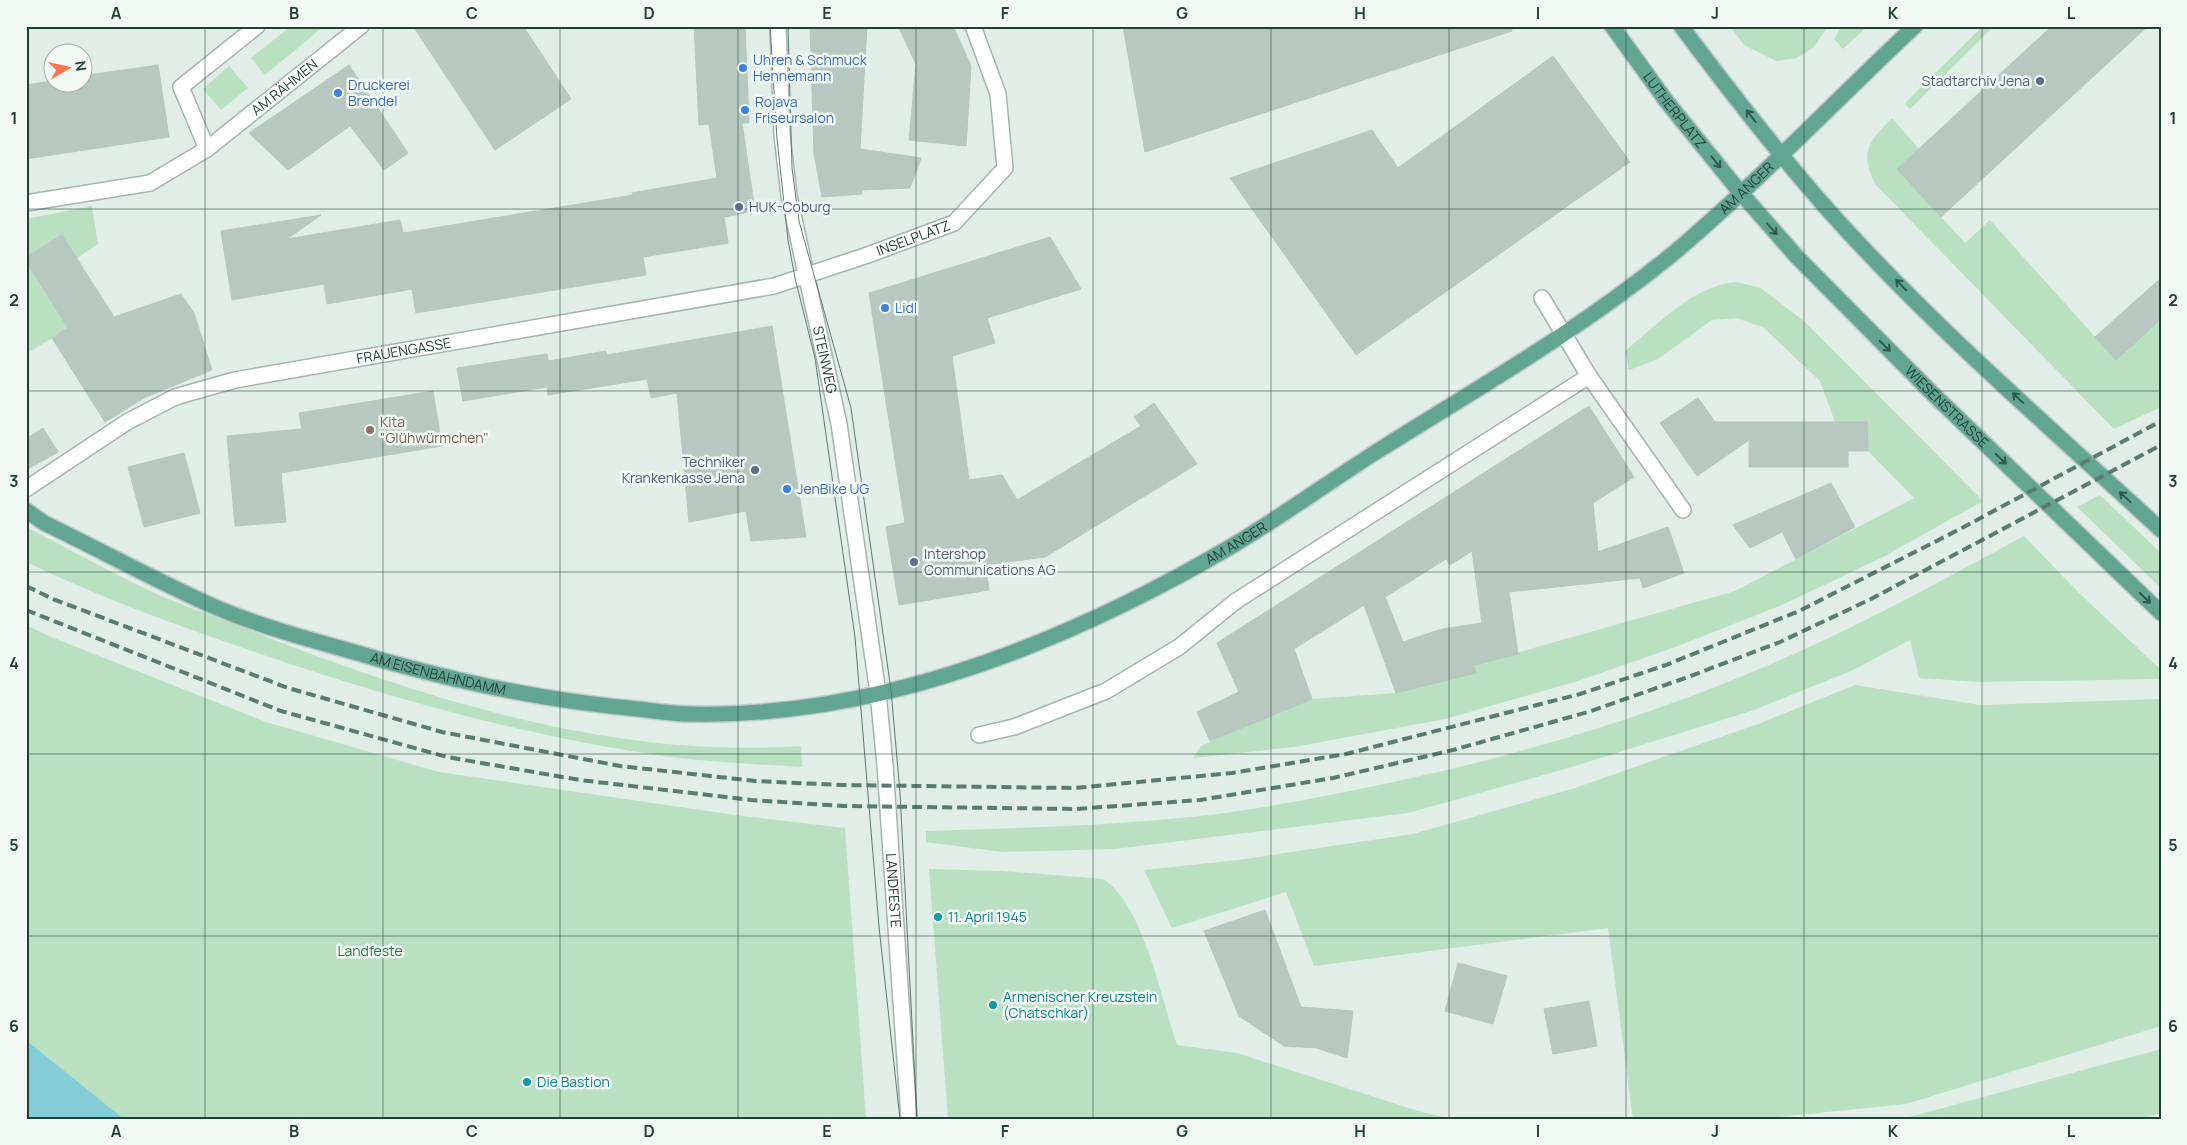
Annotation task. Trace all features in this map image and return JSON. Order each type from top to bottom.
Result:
[{"type":"main road","name":"LUTHERPLATZ","points":[[1612,26],[1667,102],[1740,192]]},
{"type":"main road","points":[[1681,26],[1781,154],[1838,221],[1923,308],[2161,530]]},
{"type":"main road","name":"AM ANGER","points":[[878,693],[1024,650],[1100,618],[1236,544],[1564,334],[1669,256],[1781,154],[1915,26]]},
{"type":"main road","name":"WIESENSTRASSE","points":[[1740,192],[1815,276],[1906,367],[2161,613]]},
{"type":"main road","name":"AM EISENBAHNDAMM","points":[[26,510],[44,523],[210,605],[313,640],[405,667],[492,688],[574,704],[690,714],[803,706],[878,693]]},
{"type":"street","points":[[207,149],[181,88],[257,26]]},
{"type":"street","name":"AM RÄHMEN","points":[[26,203],[150,183],[207,149],[361,26]]},
{"type":"street","name":"STEINWEG","points":[[778,26],[782,135],[789,196],[839,424],[878,693]]},
{"type":"street","name":"INSELPLATZ","points":[[805,275],[865,256],[954,222],[1006,168],[998,94],[973,26]]},
{"type":"street","name":"FRAUENGASSE","points":[[26,488],[127,422],[175,397],[235,380],[774,286],[805,275]]},
{"type":"street","points":[[1542,298],[1589,376],[1683,510]]},
{"type":"street","points":[[978,735],[1014,726],[1106,691],[1179,647],[1236,601],[1589,376]]},
{"type":"street","name":"LANDFESTE","points":[[878,693],[885,764],[909,1119]]},
{"type":"green space","points":[[291,26],[324,26],[265,75],[251,58]]},
{"type":"green space","points":[[1730,26],[1828,26],[1814,47],[1797,58],[1776,61],[1744,45]]},
{"type":"green space","points":[[1842,26],[1868,26],[1843,49],[1834,39]]},
{"type":"green space","points":[[1983,26],[1994,26],[1910,109],[1905,103]]},
{"type":"green space","points":[[229,66],[248,88],[221,110],[203,89]]},
{"type":"green space","points":[[1892,118],[1919,149],[1897,169],[1965,243],[1990,220],[2115,359],[2161,319],[2161,407],[2114,429],[1875,184],[1870,173],[1867,155],[1872,141]]},
{"type":"green space","points":[[92,206],[98,244],[77,258],[62,235],[26,257],[26,219]]},
{"type":"green space","points":[[26,261],[68,328],[26,354]]},
{"type":"green space","points":[[1737,282],[1761,288],[1806,323],[1983,501],[1883,557],[1782,605],[1678,646],[1578,681],[1445,719],[1294,747],[1193,758],[1201,746],[1253,722],[1312,699],[1396,693],[1476,673],[1474,665],[1735,591],[1914,498],[1868,451],[1867,422],[1835,422],[1820,381],[1763,327],[1736,318],[1712,320],[1658,359],[1629,370],[1625,351],[1663,318],[1677,307],[1706,290],[1721,284]]},
{"type":"green space","points":[[2100,495],[2161,553],[2161,588],[2077,507]]},
{"type":"green space","points":[[26,527],[161,596],[393,683],[527,721],[595,734],[664,744],[732,748],[801,746],[802,767],[698,760],[612,748],[507,726],[353,684],[166,621],[81,587],[26,562]]},
{"type":"green space","points":[[2024,536],[2079,593],[2161,670],[2161,679],[1980,682],[1919,678],[1910,640],[1851,671],[1754,710],[1565,769],[1408,813],[1115,849],[1002,852],[926,842],[926,831],[1125,823],[1260,808],[1429,774],[1538,746],[1592,730],[1699,693],[1803,650],[1915,595]]},
{"type":"green space","name":"Landfeste","points":[[26,625],[51,637],[266,722],[439,772],[742,816],[845,828],[866,1119],[124,1119],[26,1040]]},
{"type":"green space","points":[[1855,685],[1980,705],[2161,699],[2161,1026],[1906,1104],[1757,1119],[1633,1119],[1608,928],[1314,966],[1286,892],[1172,928],[1144,870],[1238,860],[1413,834],[1572,789],[1758,724]]},
{"type":"green space","points":[[929,869],[1002,871],[1103,879],[1117,891],[1140,930],[1158,979],[1177,1045],[1237,1053],[1418,1111],[1451,1119],[948,1119]]},
{"type":"green space","points":[[2161,1049],[2161,1113],[2138,1119],[1902,1119]]},
{"type":"water","points":[[26,1040],[124,1119],[26,1119]]},
{"type":"building","points":[[413,26],[523,26],[571,99],[495,150]]},
{"type":"building","points":[[694,26],[745,26],[749,123],[742,123],[755,211],[724,217],[728,243],[643,257],[646,275],[416,313],[412,289],[327,304],[324,284],[232,300],[221,231],[321,215],[287,239],[400,220],[403,233],[633,195],[632,193],[717,178],[709,124],[699,125]]},
{"type":"building","points":[[810,26],[867,26],[860,149],[921,158],[910,188],[862,190],[862,194],[822,197],[814,153]]},
{"type":"building","points":[[898,26],[953,26],[971,66],[966,146],[909,140],[916,64]]},
{"type":"building","points":[[1123,26],[1511,26],[1512,31],[1145,152]]},
{"type":"building","points":[[2052,26],[2148,26],[1941,217],[1897,169]]},
{"type":"building","points":[[1553,56],[1630,162],[1356,355],[1230,178],[1372,130],[1398,168]]},
{"type":"building","points":[[158,65],[169,137],[26,159],[26,85],[42,83],[42,92],[92,92],[92,75]]},
{"type":"building","name":"Druckerei Brendel","points":[[349,65],[408,153],[384,170],[350,126],[288,170],[249,133]]},
{"type":"building","points":[[62,235],[114,317],[181,294],[194,313],[212,370],[146,397],[105,422],[52,338],[68,328],[26,261],[26,257]]},
{"type":"building","points":[[1050,237],[1081,289],[987,318],[995,343],[952,356],[969,480],[1002,475],[1017,500],[1141,426],[1134,417],[1154,403],[1197,464],[1045,557],[985,565],[989,590],[899,605],[886,527],[905,523],[869,293]]},
{"type":"building","points":[[2161,278],[2161,319],[2116,360],[2095,337]]},
{"type":"building","points":[[772,326],[806,537],[751,541],[746,511],[689,522],[677,393],[651,398],[647,379],[548,395],[547,387],[463,401],[457,368],[547,354],[548,361],[606,351],[607,355]]},
{"type":"building","points":[[433,391],[442,446],[281,473],[286,522],[235,526],[227,436],[302,429],[299,413]]},
{"type":"building","points":[[1698,398],[1715,422],[1867,422],[1868,451],[1848,451],[1848,467],[1749,467],[1749,440],[1697,476],[1660,423]]},
{"type":"building","points":[[1589,406],[1634,477],[1593,503],[1598,552],[1668,527],[1684,573],[1643,588],[1640,578],[1509,592],[1518,654],[1474,665],[1476,673],[1396,693],[1364,605],[1294,649],[1312,699],[1210,741],[1197,712],[1239,692],[1217,643]],"holes":[[[1472,551],[1482,623],[1442,629],[1403,642],[1385,597],[1446,559],[1450,565]]]},
{"type":"building","points":[[43,428],[58,452],[26,470],[26,439]]},
{"type":"building","points":[[184,453],[200,513],[144,527],[128,467]]},
{"type":"building","points":[[1831,483],[1855,527],[1796,559],[1782,532],[1750,548],[1733,525]]},
{"type":"building","points":[[1265,910],[1301,1007],[1353,1011],[1347,1058],[1317,1048],[1284,1046],[1239,1016],[1204,931]]},
{"type":"building","points":[[1458,963],[1507,976],[1493,1024],[1445,1011]]},
{"type":"building","points":[[1589,1001],[1597,1046],[1553,1054],[1544,1009]]},
{"type":"tram line","points":[[770,26],[777,139],[788,240],[795,278],[815,358],[855,637],[879,927],[900,1119]]},
{"type":"tram line","points":[[788,26],[792,168],[799,221],[851,408],[891,690],[900,793],[917,1119]]},
{"type":"railway","points":[[26,586],[53,599],[288,688],[442,732],[620,766],[755,781],[841,785],[1075,788],[1232,773],[1346,754],[1580,694],[1666,665],[1799,611],[1962,528],[2161,421]]},
{"type":"railway","points":[[26,610],[281,711],[447,757],[580,780],[751,800],[843,806],[1076,809],[1200,800],[1333,778],[1453,750],[1588,712],[1688,677],[1780,642],[1871,599],[2161,445]]},
{"type":"place","name":"Uhren & Schmuck Hennemann","points":[[743,68]]},
{"type":"place","name":"Stadtarchiv Jena","points":[[2040,81]]},
{"type":"place","name":"Druckerei Brendel","points":[[338,93]]},
{"type":"place","name":"Rojava Friseursalon","points":[[745,110]]},
{"type":"place","name":"HUK-Coburg","points":[[739,207]]},
{"type":"place","name":"Lidl","points":[[885,308]]},
{"type":"place","name":"Kita \"Glühwürmchen\"","points":[[370,430]]},
{"type":"place","name":"Techniker Krankenkasse Jena","points":[[755,470]]},
{"type":"place","name":"JenBike UG","points":[[787,489]]},
{"type":"place","name":"Intershop Communications AG","points":[[914,562]]},
{"type":"place","name":"11. April 1945","points":[[938,917]]},
{"type":"place","name":"Armenischer Kreuzstein (Chatschkar)","points":[[993,1005]]},
{"type":"place","name":"Die Bastion","points":[[527,1082]]}]
